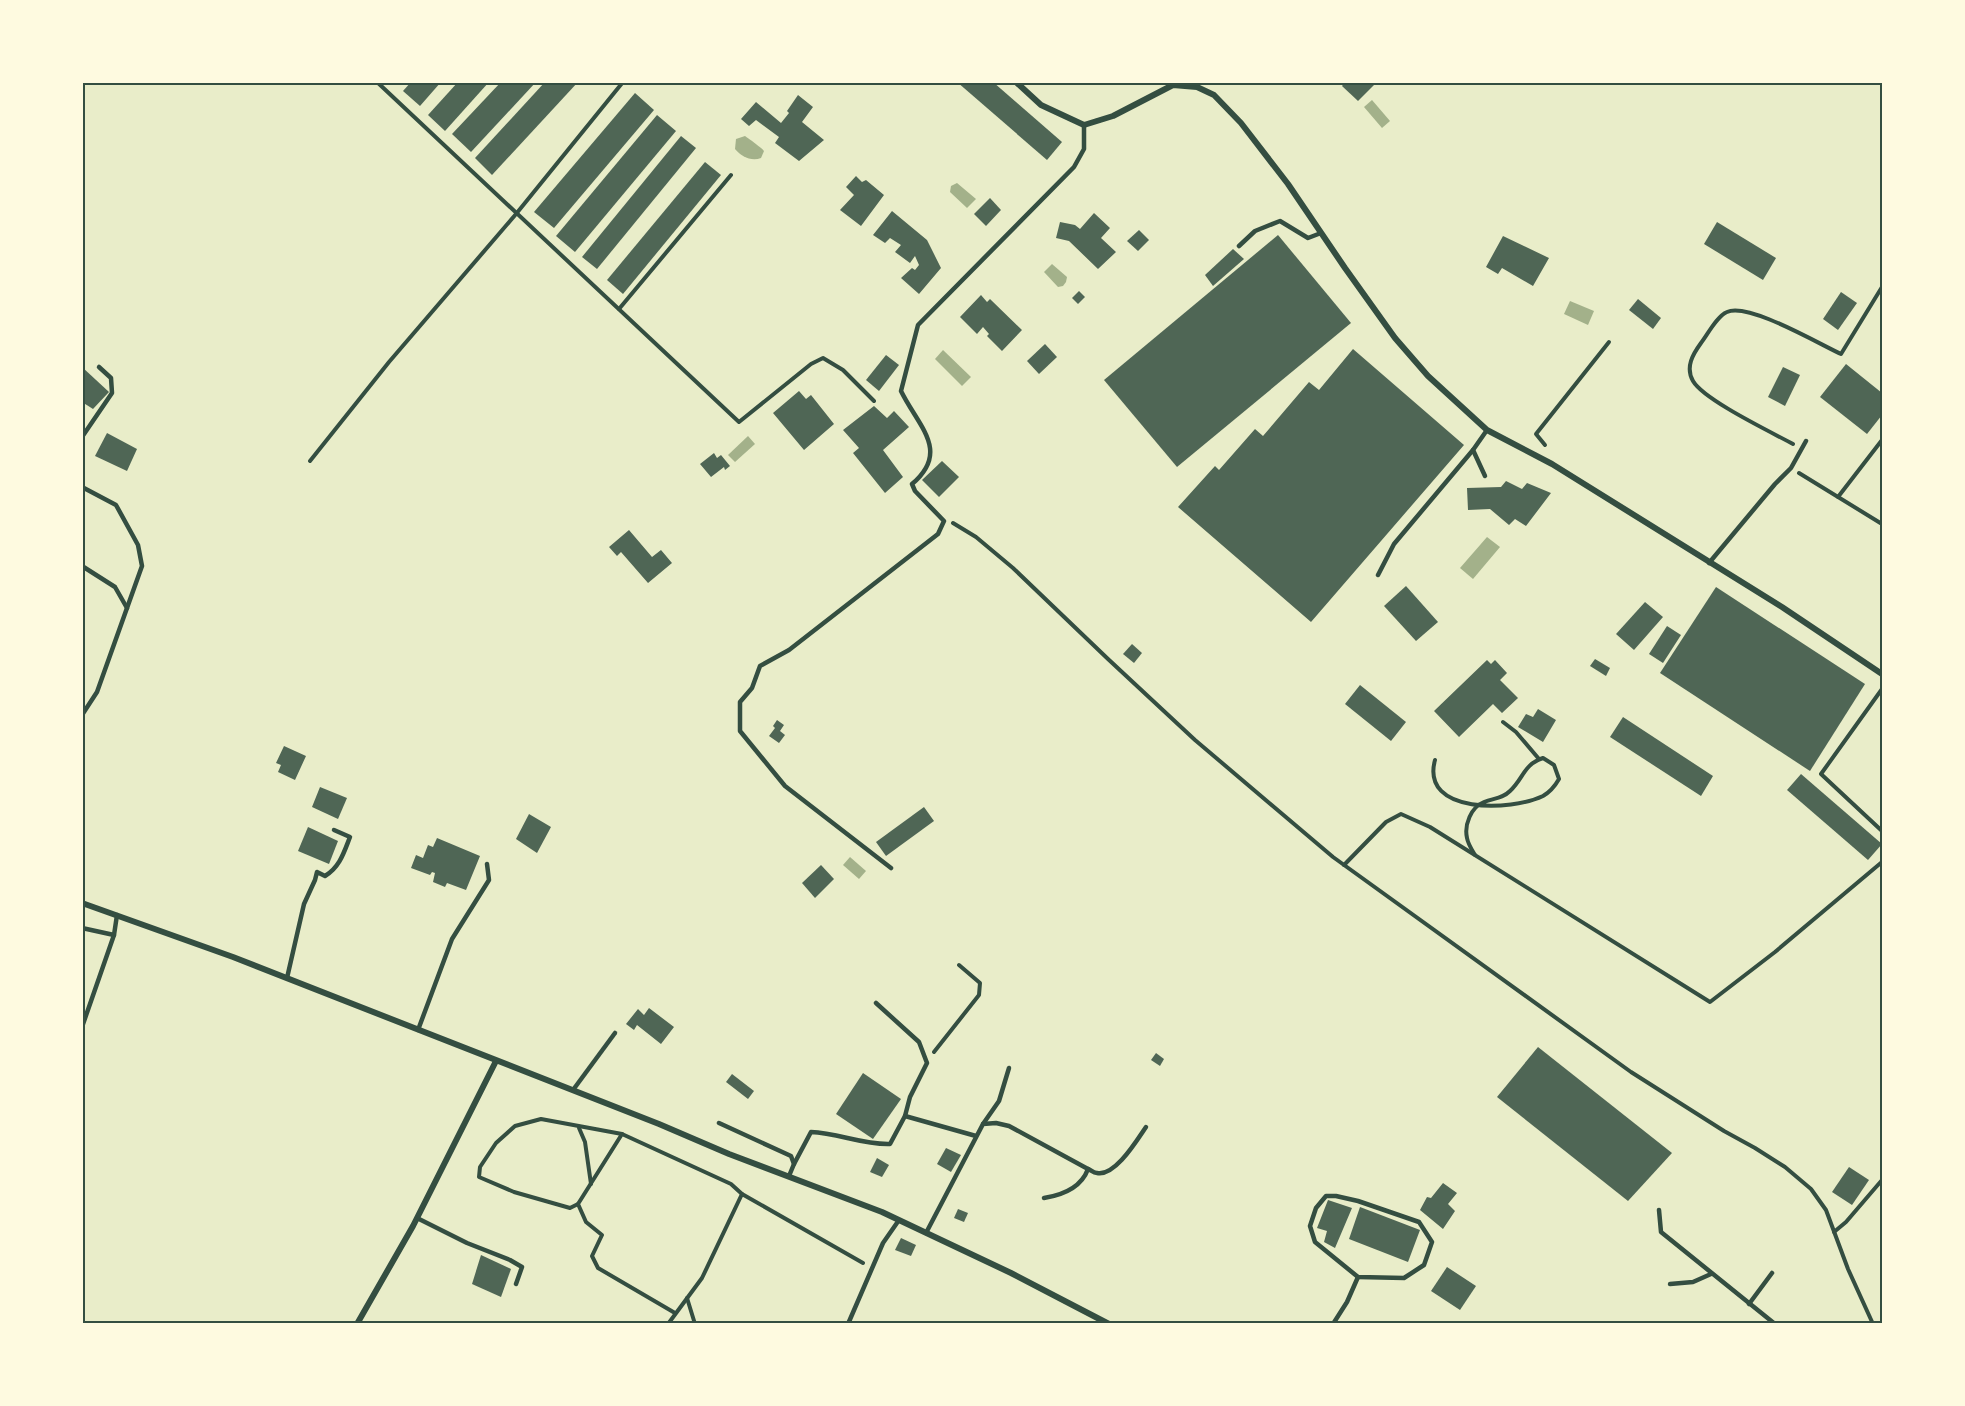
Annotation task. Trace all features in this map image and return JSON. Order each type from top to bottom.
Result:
[{"type":"street","points":[[1016,82],[1041,105],[1084,125],[1113,116],[1173,85],[1197,87],[1214,95],[1241,123],[1288,184],[1395,338],[1428,376],[1487,430],[1551,464],[1782,607],[1882,674]]},
{"type":"street","points":[[82,903],[287,978],[899,1220],[1109,1323]]},
{"type":"street","points":[[357,1323],[417,1218],[496,1061]]},
{"type":"lane","points":[[891,868],[784,786],[740,731],[740,702],[752,688],[760,666],[789,650],[938,534],[944,521],[915,491],[912,484],[922,476],[930,464],[932,448],[901,391],[918,325],[1074,167],[1084,149],[1084,125]]},
{"type":"lane","points":[[1239,246],[1255,231],[1280,222],[1308,238],[1321,233]]},
{"type":"lane","points":[[82,437],[112,393],[111,378],[99,368]]},
{"type":"lane","points":[[1378,575],[1394,544],[1487,430]]},
{"type":"lane","points":[[1709,563],[1791,468],[1806,441]]},
{"type":"lane","points":[[1473,450],[1485,476]]},
{"type":"lane","points":[[82,487],[116,505],[138,545],[142,566],[97,692],[82,715]]},
{"type":"lane","points":[[82,566],[115,587],[127,608]]},
{"type":"lane","points":[[287,978],[304,904],[315,880],[316,872],[325,876],[334,870],[343,856],[350,837],[334,830]]},
{"type":"lane","points":[[418,1030],[452,939],[489,880],[487,864]]},
{"type":"lane","points":[[82,1027],[114,935],[117,915]]},
{"type":"lane","points":[[82,928],[114,935]]},
{"type":"lane","points":[[789,1176],[811,1132],[822,1132],[876,1145],[890,1144],[905,1116],[913,1089],[927,1063],[919,1042],[876,1003]]},
{"type":"lane","points":[[573,1090],[615,1033]]},
{"type":"lane","points":[[926,1233],[976,1136],[999,1101],[1009,1068]]},
{"type":"lane","points":[[905,1116],[976,1136]]},
{"type":"lane","points":[[719,1123],[783,1150],[791,1156],[794,1164]]},
{"type":"lane","points":[[983,1124],[996,1123],[1009,1126],[1097,1174],[1116,1166],[1146,1127]]},
{"type":"lane","points":[[1044,1198],[1061,1196],[1084,1180],[1088,1169]]},
{"type":"lane","points":[[1326,1196],[1358,1201],[1419,1222],[1432,1242],[1424,1264],[1404,1278],[1358,1277],[1315,1242],[1310,1226],[1316,1208],[1326,1196]]},
{"type":"lane","points":[[1659,1210],[1661,1233],[1775,1323]]},
{"type":"lane","points":[[417,1218],[522,1267],[516,1284]]},
{"type":"lane","points":[[848,1323],[883,1243],[899,1220]]},
{"type":"lane","points":[[1749,1304],[1772,1273]]},
{"type":"lane","points":[[1670,1284],[1694,1282],[1711,1274]]},
{"type":"lane","points":[[1333,1323],[1347,1302],[1358,1277]]},
{"type":"path","points":[[377,82],[739,422],[811,364],[823,358],[843,370],[874,401]]},
{"type":"path","points":[[310,461],[623,82]]},
{"type":"path","points":[[619,309],[731,175]]},
{"type":"path","points":[[1801,449],[1703,392],[1692,380],[1690,362],[1724,313],[1732,309],[1766,317],[1840,354],[1882,287]]},
{"type":"path","points":[[1551,449],[1542,443],[1536,434],[1609,342]]},
{"type":"path","points":[[1838,497],[1882,440]]},
{"type":"path","points":[[1791,468],[1882,524]]},
{"type":"path","points":[[944,521],[957,523],[1013,568],[1195,740],[1344,865],[1631,1072],[1785,1167],[1811,1189],[1827,1210],[1834,1232],[1873,1323]]},
{"type":"path","points":[[1882,689],[1821,774],[1882,831]]},
{"type":"path","points":[[1503,722],[1516,732],[1539,759]]},
{"type":"path","points":[[1435,760],[1432,771],[1434,785],[1447,797],[1480,805],[1522,803],[1544,795],[1559,779],[1554,765],[1543,758],[1531,762],[1510,791],[1500,799],[1483,802],[1480,805],[1470,814],[1467,839],[1477,857]]},
{"type":"path","points":[[1344,865],[1386,822],[1401,813],[1430,827],[1710,1002],[1775,952],[1882,862]]},
{"type":"path","points":[[927,1063],[942,1040],[979,995],[980,983],[959,965]]},
{"type":"path","points":[[622,1134],[578,1204],[570,1208],[514,1192],[479,1177],[480,1167],[496,1143],[515,1126],[540,1119],[622,1134],[731,1184],[742,1194],[864,1262],[859,1273]]},
{"type":"path","points":[[579,1127],[585,1142],[591,1185]]},
{"type":"path","points":[[1834,1232],[1846,1222],[1882,1180]]},
{"type":"path","points":[[668,1323],[702,1278],[742,1194]]},
{"type":"path","points":[[578,1204],[586,1222],[602,1235],[592,1256],[598,1268],[675,1313]]},
{"type":"path","points":[[687,1297],[695,1323]]},
{"type":"shaded area","points":[[1372,100],[1390,121],[1382,128],[1364,107]]},
{"type":"shaded area","points":[[745,136],[764,151],[761,158],[746,158],[735,149],[736,139]]},
{"type":"shaded area","points":[[957,183],[976,199],[967,208],[950,192],[951,186]]},
{"type":"shaded area","points":[[1052,264],[1067,277],[1063,286],[1058,287],[1044,272]]},
{"type":"shaded area","points":[[1570,301],[1594,311],[1588,325],[1564,314]]},
{"type":"shaded area","points":[[943,350],[971,377],[962,386],[935,359]]},
{"type":"shaded area","points":[[748,436],[755,444],[735,462],[728,455]]},
{"type":"shaded area","points":[[1487,537],[1500,547],[1473,579],[1460,568]]},
{"type":"shaded area","points":[[850,857],[866,871],[859,879],[843,865]]},
{"type":"building","points":[[411,82],[441,82],[420,106],[403,91]]},
{"type":"building","points":[[458,82],[489,82],[445,131],[428,115]]},
{"type":"building","points":[[501,82],[536,82],[471,152],[452,134]]},
{"type":"building","points":[[545,82],[578,82],[492,175],[475,158]]},
{"type":"building","points":[[957,82],[993,82],[1062,142],[1047,160]]},
{"type":"building","points":[[1345,82],[1371,82],[1374,85],[1358,101],[1342,86]]},
{"type":"building","points":[[635,93],[654,110],[554,228],[534,212]]},
{"type":"building","points":[[798,95],[813,107],[802,122],[824,140],[799,161],[775,143],[779,137],[756,120],[749,126],[741,119],[756,102],[781,123]]},
{"type":"building","points":[[657,115],[676,131],[575,252],[556,236]]},
{"type":"building","points":[[681,136],[696,148],[597,269],[582,257]]},
{"type":"building","points":[[705,162],[721,175],[623,294],[607,280]]},
{"type":"building","points":[[856,176],[862,182],[866,180],[884,195],[861,226],[840,210],[854,195],[846,187]]},
{"type":"building","points":[[990,198],[1001,210],[986,226],[974,214]]},
{"type":"building","points":[[892,211],[927,240],[941,268],[919,294],[901,278],[919,265],[915,256],[910,263],[895,252],[901,245],[890,238],[885,243],[873,235]]},
{"type":"building","points":[[1094,213],[1110,228],[1101,238],[1116,252],[1098,269],[1069,241],[1056,238],[1060,222],[1075,225],[1080,229]]},
{"type":"building","points":[[1717,222],[1776,258],[1763,280],[1704,244]]},
{"type":"building","points":[[1139,230],[1149,240],[1138,251],[1127,241]]},
{"type":"building","points":[[1278,235],[1351,323],[1177,467],[1104,380]]},
{"type":"building","points":[[1503,236],[1549,258],[1533,286],[1502,268],[1498,274],[1486,267]]},
{"type":"building","points":[[1233,249],[1244,259],[1213,286],[1205,275]]},
{"type":"building","points":[[1079,291],[1085,297],[1078,304],[1072,298]]},
{"type":"building","points":[[1841,292],[1857,303],[1838,330],[1823,319]]},
{"type":"building","points":[[981,295],[987,302],[990,299],[1022,330],[1002,351],[987,336],[989,334],[983,327],[977,334],[960,317]]},
{"type":"building","points":[[1638,299],[1661,318],[1653,329],[1629,310]]},
{"type":"building","points":[[1045,344],[1057,357],[1039,374],[1027,361]]},
{"type":"building","points":[[1353,349],[1464,445],[1311,622],[1178,507],[1215,466],[1219,470],[1255,429],[1263,436],[1309,382],[1319,390]]},
{"type":"building","points":[[886,355],[899,365],[879,391],[866,380]]},
{"type":"building","points":[[1846,364],[1882,393],[1882,415],[1867,434],[1820,397]]},
{"type":"building","points":[[82,367],[109,392],[93,409],[82,402]]},
{"type":"building","points":[[1783,367],[1800,375],[1785,406],[1768,397]]},
{"type":"building","points":[[799,391],[806,399],[811,395],[834,424],[804,450],[773,413]]},
{"type":"building","points":[[874,406],[887,418],[894,411],[909,427],[883,450],[903,477],[885,493],[853,453],[859,448],[843,430]]},
{"type":"building","points":[[107,433],[137,449],[127,471],[95,456]]},
{"type":"building","points":[[714,453],[717,458],[721,455],[730,466],[725,470],[724,467],[711,477],[700,464]]},
{"type":"building","points":[[942,461],[959,477],[939,497],[922,480]]},
{"type":"building","points":[[1506,481],[1522,489],[1527,483],[1551,493],[1526,526],[1515,519],[1509,525],[1490,509],[1468,510],[1467,488],[1501,487]]},
{"type":"building","points":[[629,530],[652,557],[661,550],[672,563],[648,583],[621,552],[617,556],[609,547]]},
{"type":"building","points":[[1406,586],[1438,622],[1416,641],[1384,606]]},
{"type":"building","points":[[1716,587],[1865,684],[1810,771],[1660,673]]},
{"type":"building","points":[[1645,602],[1663,617],[1634,650],[1616,634]]},
{"type":"building","points":[[1667,626],[1681,635],[1663,663],[1649,654]]},
{"type":"building","points":[[1132,644],[1142,653],[1134,663],[1123,654]]},
{"type":"building","points":[[1595,659],[1610,668],[1606,676],[1590,666]]},
{"type":"building","points":[[1487,660],[1491,664],[1495,660],[1507,673],[1500,680],[1518,698],[1502,713],[1493,704],[1459,737],[1434,711]]},
{"type":"building","points":[[1360,685],[1406,722],[1391,741],[1345,704]]},
{"type":"building","points":[[1538,709],[1556,720],[1543,742],[1518,727],[1526,714],[1533,717]]},
{"type":"building","points":[[1623,717],[1713,776],[1701,796],[1610,737]]},
{"type":"building","points":[[777,720],[784,725],[780,731],[785,735],[779,743],[769,736]]},
{"type":"building","points":[[284,746],[306,756],[295,780],[278,772],[281,765],[276,763]]},
{"type":"building","points":[[1801,774],[1882,844],[1868,860],[1787,790]]},
{"type":"building","points":[[320,787],[347,798],[338,819],[312,807]]},
{"type":"building","points":[[924,807],[934,821],[886,856],[876,842]]},
{"type":"building","points":[[529,814],[551,827],[537,853],[516,839]]},
{"type":"building","points":[[308,827],[338,841],[329,864],[298,851]]},
{"type":"building","points":[[437,838],[480,856],[466,890],[447,883],[445,887],[433,882],[435,873],[432,872],[430,875],[411,868],[416,855],[423,858],[428,845],[433,847]]},
{"type":"building","points":[[821,865],[834,879],[815,898],[802,883]]},
{"type":"building","points":[[649,1008],[674,1027],[661,1044],[637,1025],[634,1030],[626,1024],[638,1009],[644,1015]]},
{"type":"building","points":[[1538,1047],[1672,1153],[1628,1201],[1497,1097]]},
{"type":"building","points":[[1156,1053],[1164,1059],[1160,1066],[1151,1060]]},
{"type":"building","points":[[863,1073],[901,1099],[873,1139],[836,1114]]},
{"type":"building","points":[[732,1074],[754,1091],[748,1099],[726,1082]]},
{"type":"building","points":[[946,1148],[961,1155],[951,1172],[937,1164]]},
{"type":"building","points":[[877,1158],[889,1165],[882,1177],[870,1172]]},
{"type":"building","points":[[1849,1167],[1869,1180],[1852,1205],[1832,1192]]},
{"type":"building","points":[[1443,1183],[1457,1193],[1448,1204],[1455,1211],[1443,1229],[1420,1210],[1427,1197],[1431,1198]]},
{"type":"building","points":[[1328,1200],[1352,1208],[1335,1248],[1324,1242],[1327,1231],[1317,1228]]},
{"type":"building","points":[[1360,1207],[1420,1230],[1408,1262],[1349,1239]]},
{"type":"building","points":[[958,1209],[968,1213],[964,1222],[954,1218]]},
{"type":"building","points":[[901,1238],[916,1245],[911,1256],[895,1250]]},
{"type":"building","points":[[481,1255],[511,1269],[501,1297],[472,1284]]},
{"type":"building","points":[[1447,1267],[1476,1286],[1460,1310],[1431,1291]]}]
